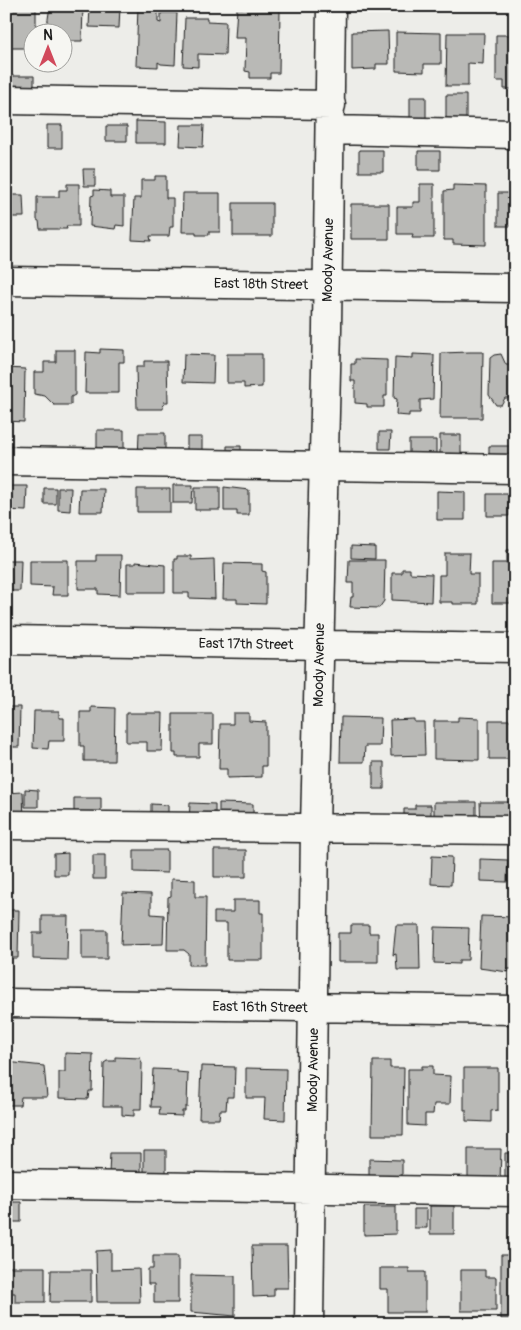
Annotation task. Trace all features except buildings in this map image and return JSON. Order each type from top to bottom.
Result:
[{"type":"street","name":"Moody Avenue","points":[[309,1324],[315,827],[328,285],[331,6]]},
{"type":"street","points":[[6,100],[331,118],[515,134]]},
{"type":"street","name":"East 18th Street","points":[[6,281],[515,288]]},
{"type":"street","points":[[6,461],[515,469]]},
{"type":"street","name":"East 17th Street","points":[[6,640],[515,648]]},
{"type":"street","points":[[6,826],[515,830]]},
{"type":"street","name":"East 16th Street","points":[[6,1003],[515,1010]]},
{"type":"street","points":[[6,1184],[515,1192]]}]
